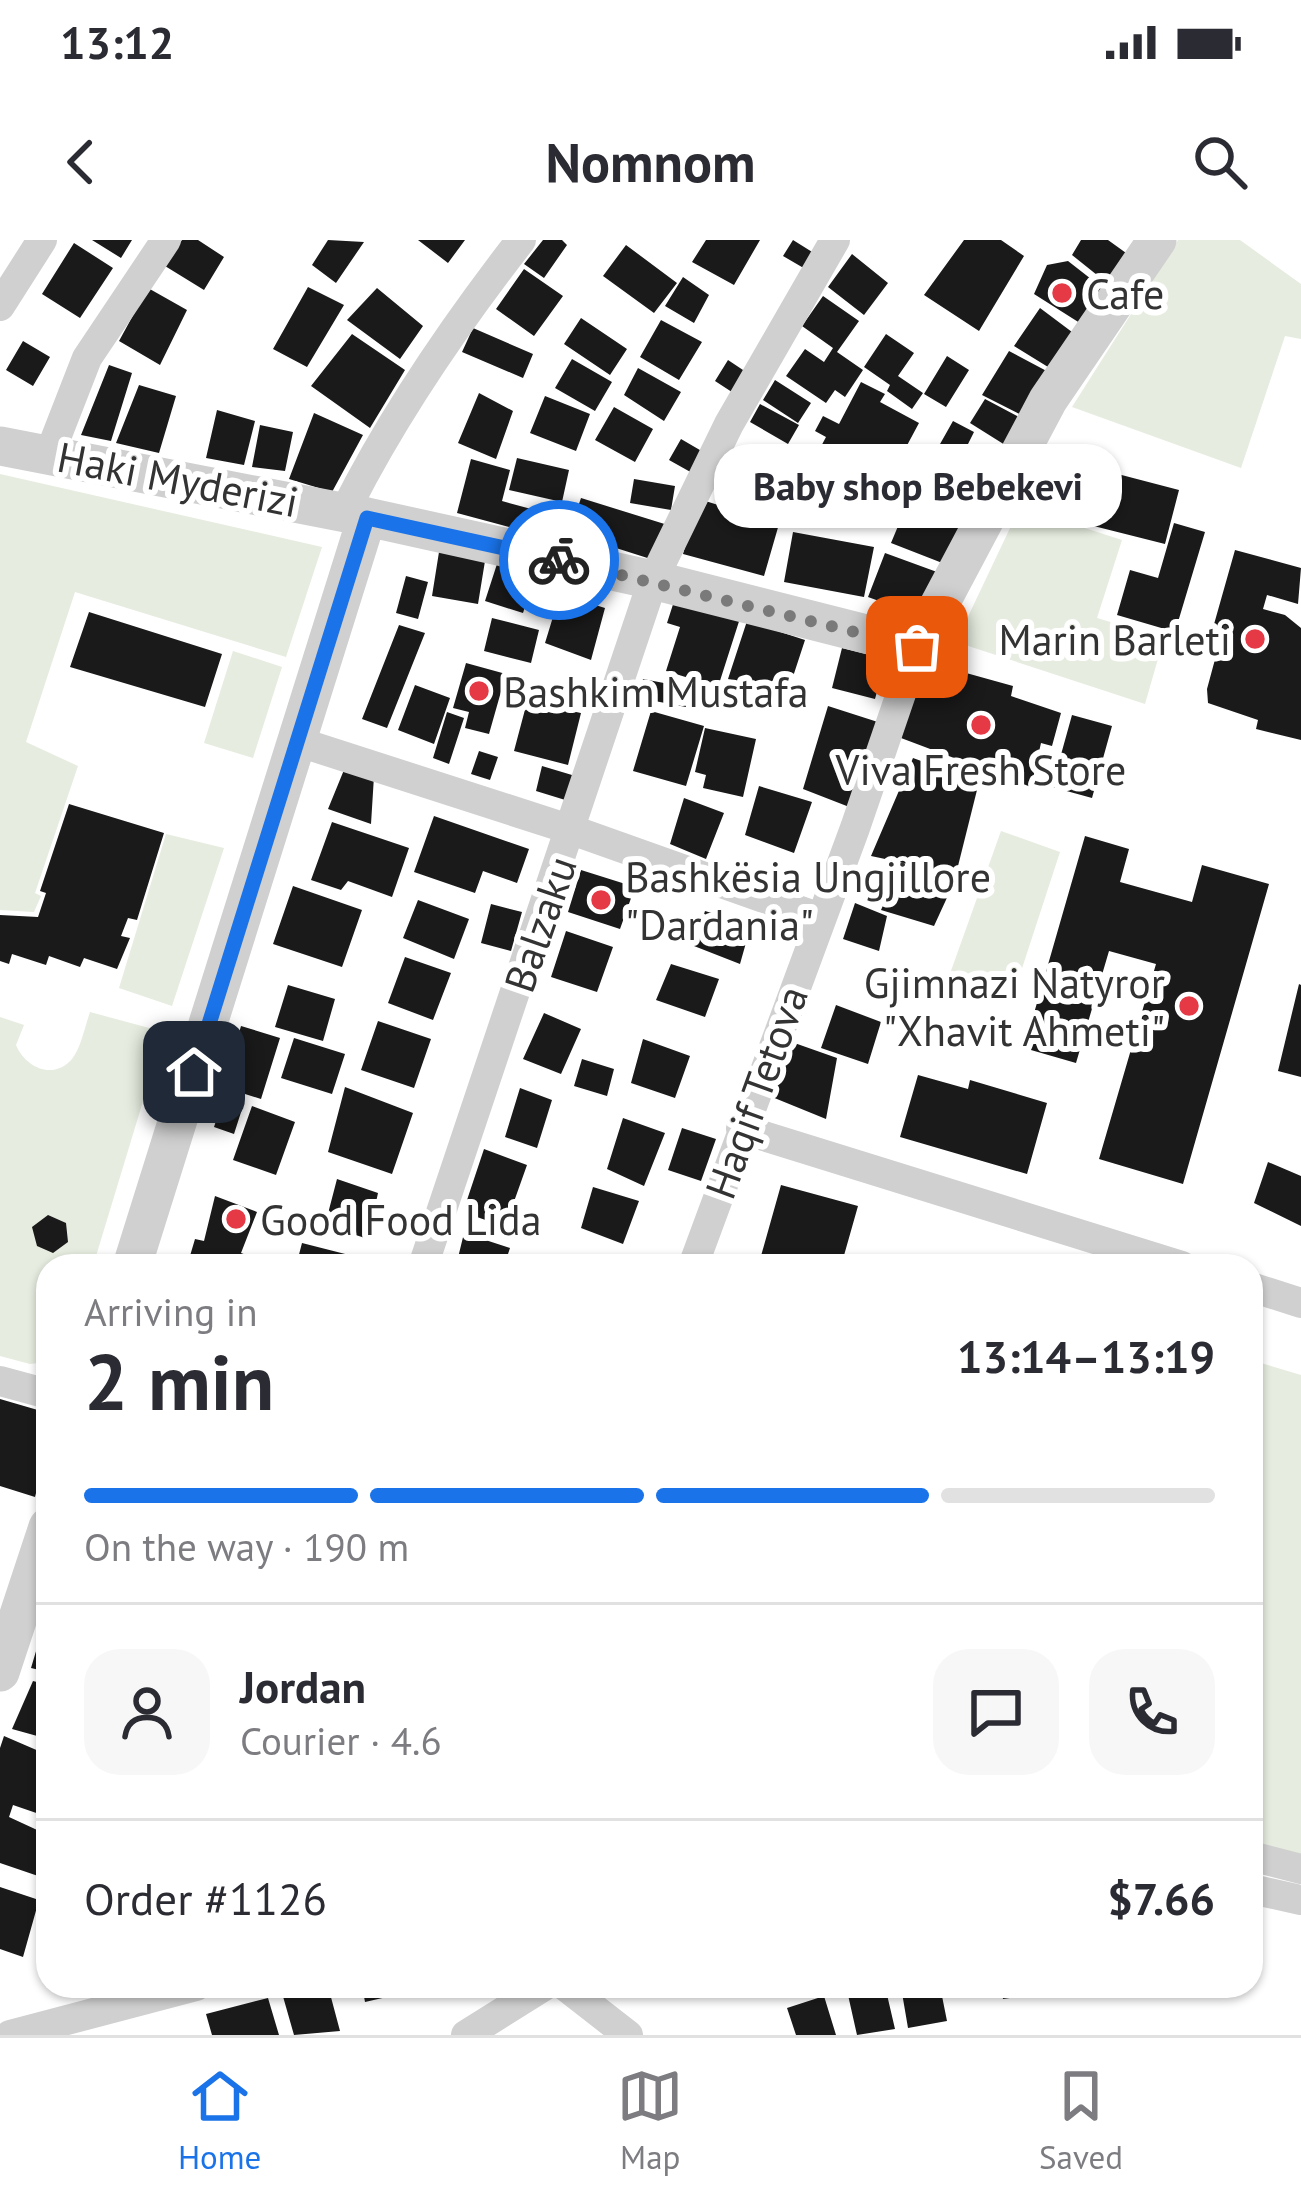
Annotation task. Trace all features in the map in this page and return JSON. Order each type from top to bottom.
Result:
[{"type":"street","points":[[0,306],[42,240]]},
{"type":"street","points":[[50,453],[88,358],[166,240]]},
{"type":"street","points":[[136,1254],[298,742],[363,474],[424,375],[521,240]]},
{"type":"street","name":"Balzaku","points":[[427,1254],[653,580],[729,424],[836,240]]},
{"type":"street","points":[[917,647],[1048,400],[1157,240]]},
{"type":"street","name":"Haki Myderizi","points":[[0,446],[356,515],[653,580],[917,647]]},
{"type":"street","name":"Haqif Tetova","points":[[697,1254],[917,647]]},
{"type":"street","points":[[298,742],[572,830],[820,919]]},
{"type":"street","points":[[741,1129],[1143,1254]]},
{"type":"street","points":[[1263,1291],[1301,1303]]},
{"type":"street","points":[[0,1381],[36,1391]]},
{"type":"street","points":[[0,1672],[36,1563]]},
{"type":"street","points":[[1263,1859],[1301,1869]]},
{"type":"street","points":[[1263,1892],[1301,1900]]},
{"type":"street","points":[[10,2035],[148,1998]]},
{"type":"street","points":[[466,2035],[525,1998]]},
{"type":"street","points":[[580,1998],[628,2035]]},
{"type":"shaded area","points":[[1178,240],[1240,240],[1301,284],[1301,339],[1285,336],[1241,468],[1072,407]]},
{"type":"shaded area","points":[[0,474],[322,547],[286,657],[75,592],[26,742],[78,766],[35,893],[41,896],[34,912],[0,910]]},
{"type":"shaded area","points":[[1020,507],[1122,540],[1097,618],[1164,638],[1145,704],[956,642]]},
{"type":"shaded area","points":[[233,651],[282,667],[253,758],[204,743]]},
{"type":"shaded area","points":[[1001,831],[1060,852],[1011,1002],[947,982]]},
{"type":"shaded area","points":[[166,834],[224,848],[172,1006],[119,988]]},
{"type":"shaded area","points":[[90,1012],[164,1032],[97,1254],[36,1254],[36,1363],[30,1364],[0,1356],[0,1017],[24,1025],[16,1045],[40,1068],[65,1066],[80,1043]]},
{"type":"shaded area","points":[[1263,1364],[1301,1375],[1301,1856],[1263,1846]]},
{"type":"building","points":[[92,240],[132,240],[121,258]]},
{"type":"building","points":[[182,240],[198,240],[224,257],[204,290],[165,266]]},
{"type":"building","points":[[328,240],[364,242],[336,283],[312,265]]},
{"type":"building","points":[[418,240],[465,240],[448,263]]},
{"type":"building","points":[[543,240],[562,240],[567,245],[544,278],[524,264]]},
{"type":"building","points":[[706,240],[760,240],[734,285],[692,262]]},
{"type":"building","points":[[793,240],[817,255],[807,270],[783,256]]},
{"type":"building","points":[[964,240],[1001,240],[1024,256],[979,331],[924,295]]},
{"type":"building","points":[[1081,240],[1108,240],[1133,258],[1112,287],[1072,255]]},
{"type":"building","points":[[74,243],[113,268],[80,318],[42,294]]},
{"type":"building","points":[[626,245],[677,283],[654,313],[603,276]]},
{"type":"building","points":[[852,254],[888,283],[864,315],[828,287]]},
{"type":"building","points":[[1068,261],[1109,293],[1083,325],[1034,294],[1047,265]]},
{"type":"building","points":[[524,269],[563,296],[534,336],[496,309]]},
{"type":"building","points":[[683,277],[709,295],[694,323],[665,306]]},
{"type":"building","points":[[308,287],[344,305],[307,367],[273,349]]},
{"type":"building","points":[[148,288],[187,310],[160,365],[119,341]]},
{"type":"building","points":[[377,288],[423,326],[400,359],[347,320]]},
{"type":"building","points":[[823,296],[859,321],[837,352],[863,370],[845,397],[835,390],[826,403],[786,376],[805,349],[824,362],[833,348],[802,326]]},
{"type":"building","points":[[1040,308],[1080,338],[1061,375],[1014,346]]},
{"type":"building","points":[[581,318],[627,349],[610,375],[564,344]]},
{"type":"building","points":[[661,320],[702,342],[679,380],[640,357]]},
{"type":"building","points":[[473,328],[533,354],[523,378],[462,352]]},
{"type":"building","points":[[352,334],[405,370],[370,428],[311,386]]},
{"type":"building","points":[[886,334],[914,353],[898,376],[923,393],[912,409],[864,367]]},
{"type":"building","points":[[23,341],[50,357],[33,386],[6,370]]},
{"type":"building","points":[[1009,351],[1056,376],[1033,421],[982,395]]},
{"type":"building","points":[[947,356],[969,370],[946,407],[924,394]]},
{"type":"building","points":[[572,359],[612,382],[595,411],[555,388]]},
{"type":"building","points":[[728,360],[752,376],[738,396],[715,381]]},
{"type":"building","points":[[109,365],[132,373],[111,441],[81,435]]},
{"type":"building","points":[[638,368],[681,392],[664,421],[624,395]]},
{"type":"building","points":[[775,380],[811,403],[798,423],[763,400]]},
{"type":"building","points":[[861,382],[885,394],[880,402],[919,423],[904,451],[891,445],[883,460],[890,464],[879,484],[848,468],[842,479],[889,508],[880,524],[855,509],[848,521],[826,508],[838,488],[808,471],[826,437],[815,431],[823,416],[839,424]]},
{"type":"building","points":[[139,385],[176,396],[159,453],[116,443]]},
{"type":"building","points":[[479,393],[513,411],[496,459],[458,443]]},
{"type":"building","points":[[545,396],[590,414],[576,451],[530,433]]},
{"type":"building","points":[[985,399],[1030,423],[1013,450],[970,423]]},
{"type":"building","points":[[760,404],[799,425],[788,444],[750,422]]},
{"type":"building","points":[[614,407],[653,429],[635,462],[595,440]]},
{"type":"building","points":[[217,410],[255,421],[244,465],[206,458]]},
{"type":"building","points":[[314,413],[363,435],[332,492],[289,479]]},
{"type":"building","points":[[953,421],[974,432],[967,446],[1002,466],[988,491],[931,460]]},
{"type":"building","points":[[260,425],[293,432],[285,471],[252,467]]},
{"type":"building","points":[[681,439],[705,453],[694,474],[669,460]]},
{"type":"building","points":[[731,447],[759,461],[744,492],[715,478]]},
{"type":"building","points":[[770,452],[833,489],[820,510],[789,491],[783,503],[751,485]]},
{"type":"building","points":[[517,458],[569,470],[562,502],[509,490]]},
{"type":"building","points":[[471,459],[510,470],[502,501],[564,518],[558,540],[457,513]]},
{"type":"building","points":[[1068,461],[1179,490],[1165,544],[1054,516]]},
{"type":"building","points":[[931,465],[975,490],[957,523],[913,498]]},
{"type":"building","points":[[634,479],[675,486],[671,510],[630,503]]},
{"type":"building","points":[[581,498],[671,526],[660,562],[569,533]]},
{"type":"building","points":[[699,499],[779,524],[764,576],[683,554]]},
{"type":"building","points":[[906,507],[964,530],[950,566],[891,543]]},
{"type":"building","points":[[1174,523],[1205,532],[1175,632],[1117,615],[1130,570],[1158,578]]},
{"type":"building","points":[[793,532],[874,547],[864,597],[784,582]]},
{"type":"building","name":"Marin Barleti","points":[[1235,550],[1301,568],[1298,604],[1267,595],[1263,609],[1285,615],[1301,628],[1301,740],[1256,729],[1258,720],[1208,703],[1217,652],[1207,649]]},
{"type":"building","points":[[439,552],[485,561],[478,604],[432,596]]},
{"type":"building","points":[[885,553],[937,572],[920,616],[868,597]]},
{"type":"building","points":[[497,564],[535,576],[523,613],[485,601]]},
{"type":"building","points":[[406,576],[428,582],[418,619],[396,613]]},
{"type":"building","points":[[677,592],[742,612],[718,687],[666,671],[680,627],[667,623]]},
{"type":"building","points":[[560,594],[605,608],[591,660],[545,643]]},
{"type":"building","points":[[89,612],[222,654],[205,707],[70,667]]},
{"type":"building","points":[[492,618],[539,630],[531,663],[484,651]]},
{"type":"building","points":[[747,621],[805,640],[786,698],[728,679]]},
{"type":"building","points":[[399,625],[425,633],[387,728],[362,719]]},
{"type":"building","points":[[842,648],[886,659],[875,699],[832,688]]},
{"type":"building","name":"Viva Fresh Store","points":[[923,661],[1013,686],[1011,696],[1061,713],[1052,746],[1041,743],[1031,787],[901,738]]},
{"type":"building","name":"Bashkim Mustafa","points":[[466,663],[506,674],[489,734],[465,728],[469,712],[453,708]]},
{"type":"building","points":[[643,679],[690,688],[686,707],[639,698]]},
{"type":"building","points":[[415,685],[450,698],[434,744],[398,730]]},
{"type":"building","points":[[527,702],[581,713],[568,765],[514,751]]},
{"type":"building","points":[[828,706],[884,724],[857,810],[803,789]]},
{"type":"building","points":[[651,711],[704,726],[686,786],[633,771]]},
{"type":"building","points":[[447,712],[464,718],[449,764],[433,758]]},
{"type":"building","points":[[1072,715],[1112,726],[1092,798],[1052,787]]},
{"type":"building","points":[[705,728],[756,739],[743,797],[703,788],[706,775],[695,772]]},
{"type":"building","points":[[479,751],[498,757],[490,780],[471,774]]},
{"type":"building","points":[[913,758],[979,782],[956,874],[871,856]]},
{"type":"building","points":[[346,765],[374,776],[371,824],[328,809]]},
{"type":"building","points":[[542,766],[582,778],[575,803],[536,791]]},
{"type":"building","points":[[759,786],[812,802],[794,853],[745,835]]},
{"type":"building","points":[[684,798],[724,813],[706,859],[670,844]]},
{"type":"building","points":[[69,804],[164,833],[137,920],[128,918],[121,936],[130,938],[117,969],[84,958],[80,967],[49,956],[46,965],[12,954],[9,964],[0,961],[0,915],[38,917],[46,893],[40,891]]},
{"type":"building","points":[[434,816],[529,849],[517,883],[483,871],[475,893],[414,872]]},
{"type":"building","points":[[332,822],[409,848],[392,897],[348,881],[341,890],[311,880]]},
{"type":"building","name":"Gjimnazi Natyror \"Xhavit Ahmeti\"","points":[[1085,836],[1129,849],[1120,882],[1192,902],[1202,865],[1269,884],[1183,1184],[1099,1159],[1156,964],[1109,951],[1076,1063],[1024,1048]]},
{"type":"building","name":"Bashkësia Ungjillore \"Dardania\"","points":[[581,870],[635,887],[620,929],[568,912]]},
{"type":"building","points":[[895,878],[951,889],[934,926],[881,910]]},
{"type":"building","points":[[293,886],[362,910],[342,967],[273,944]]},
{"type":"building","points":[[418,900],[469,919],[454,959],[403,938]]},
{"type":"building","points":[[855,903],[887,916],[879,951],[843,939]]},
{"type":"building","points":[[491,904],[522,912],[511,951],[481,943]]},
{"type":"building","points":[[705,911],[751,925],[740,964],[694,946]]},
{"type":"building","points":[[566,931],[613,947],[597,992],[551,977]]},
{"type":"building","points":[[405,957],[451,973],[433,1020],[388,1003]]},
{"type":"building","points":[[671,964],[719,979],[705,1017],[656,1000]]},
{"type":"building","points":[[288,985],[335,999],[323,1041],[275,1027]]},
{"type":"building","points":[[1301,985],[1301,1077],[1278,1071]]},
{"type":"building","points":[[836,1005],[881,1022],[868,1064],[821,1048]]},
{"type":"building","points":[[544,1013],[581,1029],[561,1074],[523,1059]]},
{"type":"building","points":[[378,1021],[431,1039],[414,1088],[361,1070]]},
{"type":"building","points":[[241,1026],[280,1038],[261,1099],[223,1087]]},
{"type":"building","points":[[294,1038],[345,1054],[332,1094],[281,1078]]},
{"type":"building","points":[[643,1039],[690,1056],[675,1098],[631,1083]]},
{"type":"building","points":[[786,1040],[837,1058],[826,1119],[772,1097]]},
{"type":"building","points":[[582,1059],[614,1069],[607,1096],[574,1086]]},
{"type":"building","points":[[918,1075],[968,1089],[970,1080],[1047,1103],[1027,1174],[900,1137]]},
{"type":"building","points":[[345,1087],[413,1113],[392,1174],[328,1152]]},
{"type":"building","points":[[520,1088],[552,1100],[537,1148],[505,1137]]},
{"type":"building","points":[[223,1099],[243,1106],[234,1134],[214,1127]]},
{"type":"building","points":[[252,1106],[295,1122],[276,1175],[233,1160]]},
{"type":"building","points":[[623,1118],[665,1133],[644,1186],[607,1169]]},
{"type":"building","points":[[682,1128],[716,1139],[701,1181],[668,1170]]},
{"type":"building","points":[[484,1149],[527,1165],[505,1227],[463,1212]]},
{"type":"building","points":[[1268,1162],[1301,1176],[1301,1226],[1254,1203]]},
{"type":"building","points":[[337,1179],[378,1193],[368,1239],[325,1225]]},
{"type":"building","points":[[781,1185],[858,1206],[844,1254],[762,1254]]},
{"type":"building","points":[[593,1187],[639,1201],[623,1244],[581,1228]]},
{"type":"building","points":[[215,1196],[257,1212],[244,1254],[191,1254],[195,1239],[204,1241]]},
{"type":"building","points":[[48,1215],[66,1223],[68,1242],[53,1253],[37,1246],[32,1227]]},
{"type":"building","points":[[464,1233],[510,1248],[508,1254],[459,1254]]},
{"type":"building","points":[[302,1243],[345,1254],[299,1254]]},
{"type":"building","points":[[0,1399],[36,1410],[36,1493],[35,1497],[0,1486]]},
{"type":"building","points":[[33,1681],[36,1682],[36,1736],[12,1729]]},
{"type":"building","points":[[4,1736],[36,1750],[36,1813],[13,1805],[9,1817],[36,1829],[36,1875],[0,1863],[0,1748]]},
{"type":"building","points":[[0,1887],[36,1899],[36,1911],[23,1957],[0,1949]]},
{"type":"building","points":[[268,1998],[279,2035],[212,2035],[206,2014]]},
{"type":"building","points":[[283,1998],[331,1998],[340,2031],[294,2035]]},
{"type":"building","points":[[825,1998],[836,2035],[796,2035],[787,2008]]},
{"type":"building","points":[[849,1998],[888,1998],[895,2029],[857,2035]]},
{"type":"building","points":[[903,1998],[942,1998],[947,2021],[908,2028]]},
{"type":"way so far","points":[[559,560],[917,647]]},
{"type":"place","name":"Cafe","points":[[1062,293]]},
{"type":"place","name":"Marin Barleti","points":[[1255,639]]},
{"type":"place","name":"Baby shop Bebekevi","points":[[917,647]]},
{"type":"place","name":"Bashkim Mustafa","points":[[479,691]]},
{"type":"place","name":"Viva Fresh Store","points":[[981,725]]},
{"type":"place","name":"Bashkësia Ungjillore \"Dardania\"","points":[[601,900]]},
{"type":"place","name":"Gjimnazi Natyror \"Xhavit Ahmeti\"","points":[[1189,1006]]},
{"type":"place","name":"Good Food Lida","points":[[236,1219]]},
{"type":"route","points":[[194,1072],[367,518],[559,560]]}]
